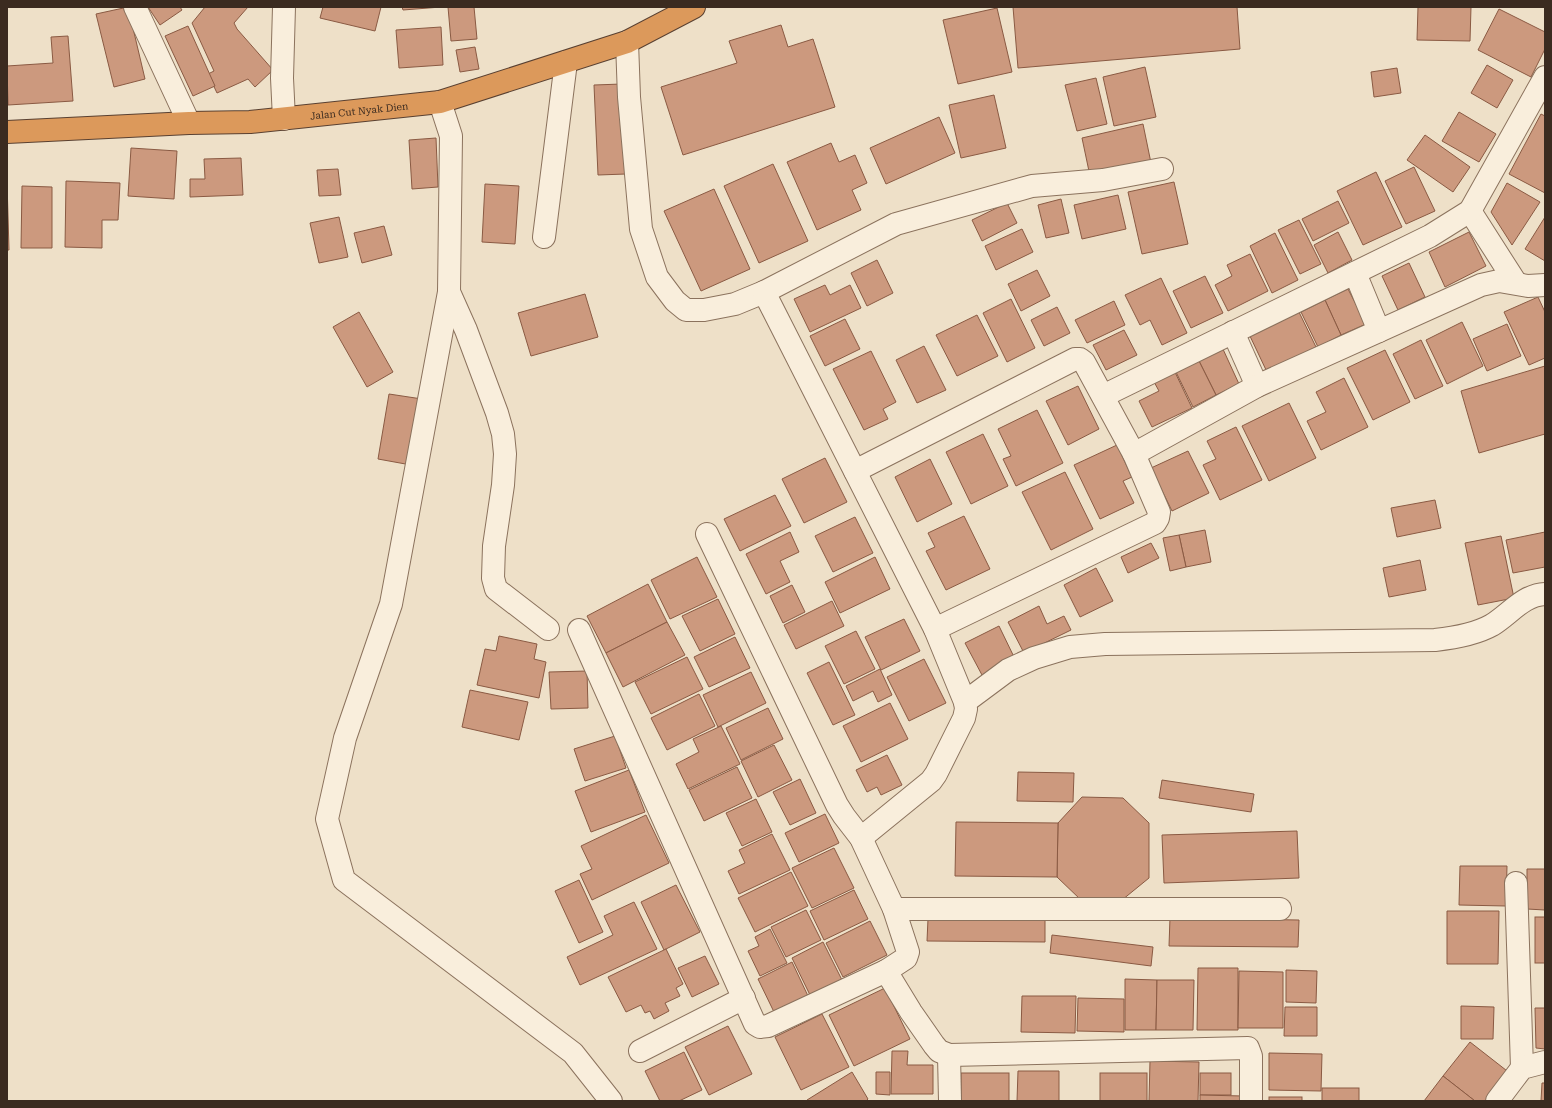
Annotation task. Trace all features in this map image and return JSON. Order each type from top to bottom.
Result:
[{"type":"highway","name":"Jalan Cut Nyak Dien","points":[[7,132],[189,123],[250,122],[440,102],[627,42],[694,7]]},
{"type":"street","points":[[136,7],[189,123]]},
{"type":"street","points":[[284,7],[282,78],[284,119]]},
{"type":"street","points":[[627,42],[641,229],[658,277],[675,301],[686,310],[704,310],[735,304],[764,292],[896,224],[1032,186],[1102,180],[1162,169]]},
{"type":"street","points":[[544,237],[566,62]]},
{"type":"street","points":[[1102,396],[1430,236],[1470,211],[1545,77]]},
{"type":"street","points":[[440,102],[451,136],[449,292],[391,604],[345,738],[327,819],[344,880],[572,1053],[611,1101]]},
{"type":"street","points":[[1470,211],[1516,283]]},
{"type":"street","points":[[1355,272],[1379,331]]},
{"type":"street","points":[[1134,454],[1257,386],[1481,285],[1499,281],[1528,286],[1545,285]]},
{"type":"street","points":[[449,292],[466,330],[497,413],[503,434],[505,454],[503,485],[494,546],[493,578],[496,589],[548,629]]},
{"type":"street","points":[[764,292],[935,629],[966,709],[964,718],[934,778],[861,838]]},
{"type":"street","points":[[1233,332],[1257,386]]},
{"type":"street","points":[[854,471],[1075,359],[1080,359],[1084,362],[1134,454],[1159,512],[1155,523],[935,629]]},
{"type":"street","points":[[579,630],[755,1024],[760,1027],[768,1026],[886,971],[906,958],[908,952],[894,909],[861,838],[837,805],[707,534]]},
{"type":"street","points":[[964,702],[1008,670],[1034,658],[1070,647],[1105,644],[1435,640],[1459,637],[1492,625],[1521,602],[1539,594],[1545,594]]},
{"type":"street","points":[[1516,883],[1522,1068]]},
{"type":"street","points":[[894,909],[1280,910]]},
{"type":"street","points":[[886,971],[911,1012],[934,1045],[939,1051],[949,1055],[1248,1048],[1251,1056],[1251,1101]]},
{"type":"street","points":[[640,1051],[744,998]]},
{"type":"street","points":[[949,1055],[950,1101]]},
{"type":"street","points":[[1497,1101],[1522,1068],[1545,1062]]},
{"type":"building","points":[[128,7],[145,79],[114,87],[96,14]]},
{"type":"building","points":[[148,7],[180,7],[182,10],[160,25]]},
{"type":"building","points":[[205,7],[248,7],[234,23],[237,29],[273,70],[255,87],[248,79],[217,93],[208,74],[214,71],[192,23]]},
{"type":"building","points":[[323,7],[381,7],[375,31],[320,18]]},
{"type":"building","points":[[402,7],[441,7],[403,10]]},
{"type":"building","points":[[448,7],[474,7],[477,39],[451,41]]},
{"type":"building","points":[[1013,7],[1237,7],[1240,49],[1018,68]]},
{"type":"building","points":[[1418,7],[1471,7],[1470,41],[1417,40]]},
{"type":"building","points":[[997,8],[1012,72],[958,84],[943,20]]},
{"type":"building","points":[[1499,9],[1545,32],[1545,49],[1531,77],[1478,50]]},
{"type":"building","points":[[781,25],[788,47],[813,39],[835,107],[683,155],[661,87],[737,63],[729,41]]},
{"type":"building","points":[[188,26],[215,86],[193,96],[165,36]]},
{"type":"building","points":[[441,27],[443,65],[399,68],[396,30]]},
{"type":"building","points":[[68,36],[73,101],[8,105],[7,66],[53,63],[51,37]]},
{"type":"building","points":[[475,47],[479,69],[460,72],[456,50]]},
{"type":"building","points":[[1487,65],[1513,80],[1497,108],[1471,93]]},
{"type":"building","points":[[1145,67],[1156,117],[1114,126],[1103,77]]},
{"type":"building","points":[[1397,68],[1401,93],[1374,97],[1371,72]]},
{"type":"building","points":[[1096,78],[1107,124],[1077,131],[1065,85]]},
{"type":"building","points":[[622,84],[626,174],[598,175],[594,85]]},
{"type":"building","points":[[994,95],[1006,148],[961,158],[949,105]]},
{"type":"building","points":[[1459,112],[1496,134],[1479,162],[1442,141]]},
{"type":"building","points":[[1541,114],[1545,116],[1545,193],[1509,174]]},
{"type":"building","points":[[939,117],[955,153],[886,184],[870,148]]},
{"type":"building","points":[[1143,124],[1151,163],[1090,176],[1082,138]]},
{"type":"building","points":[[1425,135],[1470,167],[1453,192],[1407,160]]},
{"type":"building","points":[[436,138],[438,187],[412,189],[409,140]]},
{"type":"building","points":[[831,143],[839,162],[855,155],[867,183],[852,190],[861,210],[817,230],[787,162]]},
{"type":"building","points":[[131,148],[177,151],[174,199],[128,196]]},
{"type":"building","points":[[241,158],[243,195],[190,197],[190,179],[205,179],[204,159]]},
{"type":"building","points":[[773,164],[808,241],[759,263],[724,186]]},
{"type":"building","points":[[1414,167],[1435,211],[1406,224],[1385,181]]},
{"type":"building","points":[[338,169],[341,195],[319,196],[317,170]]},
{"type":"building","points":[[1376,172],[1402,227],[1363,245],[1337,191]]},
{"type":"building","points":[[66,181],[120,183],[118,220],[102,220],[102,248],[65,247]]},
{"type":"building","points":[[7,182],[9,250],[7,250]]},
{"type":"building","points":[[1174,182],[1188,244],[1142,254],[1128,192]]},
{"type":"building","points":[[1507,183],[1540,202],[1512,245],[1491,212]]},
{"type":"building","points":[[485,184],[519,186],[515,244],[482,242]]},
{"type":"building","points":[[22,186],[52,187],[52,248],[21,248]]},
{"type":"building","points":[[714,189],[750,269],[701,291],[664,211]]},
{"type":"building","points":[[1118,195],[1126,229],[1082,239],[1074,205]]},
{"type":"building","points":[[1061,199],[1069,233],[1046,238],[1038,205]]},
{"type":"building","points":[[1338,201],[1349,223],[1313,241],[1302,219]]},
{"type":"building","points":[[1007,203],[1017,223],[982,241],[972,220]]},
{"type":"building","points":[[339,217],[348,257],[319,263],[310,223]]},
{"type":"building","points":[[1545,217],[1545,261],[1525,249]]},
{"type":"building","points":[[1299,220],[1321,264],[1300,274],[1278,230]]},
{"type":"building","points":[[384,226],[392,255],[362,263],[354,233]]},
{"type":"building","points":[[1022,229],[1033,252],[996,270],[985,246]]},
{"type":"building","points":[[1338,232],[1352,260],[1328,273],[1314,245]]},
{"type":"building","points":[[1469,232],[1486,266],[1445,287],[1429,252]]},
{"type":"building","points":[[1275,233],[1298,280],[1272,293],[1250,246]]},
{"type":"building","points":[[1250,254],[1268,291],[1228,311],[1215,285],[1232,276],[1227,265]]},
{"type":"building","points":[[877,260],[893,293],[867,306],[851,273]]},
{"type":"building","points":[[1409,263],[1425,297],[1398,310],[1382,276]]},
{"type":"building","points":[[1037,270],[1050,296],[1021,311],[1008,284]]},
{"type":"building","points":[[1205,276],[1223,313],[1191,328],[1173,291]]},
{"type":"building","points":[[1161,278],[1187,333],[1162,345],[1150,320],[1140,325],[1125,295]]},
{"type":"building","points":[[825,285],[830,295],[850,285],[861,308],[810,332],[794,299]]},
{"type":"building","points":[[1348,289],[1366,324],[1341,335],[1325,300]]},
{"type":"building","points":[[585,294],[598,337],[531,356],[518,313]]},
{"type":"building","points":[[1538,297],[1545,312],[1545,358],[1529,365],[1504,312]]},
{"type":"building","points":[[1011,299],[1035,348],[1007,362],[983,313]]},
{"type":"building","points":[[1325,300],[1341,335],[1318,347],[1301,312]]},
{"type":"building","points":[[1114,301],[1125,325],[1087,343],[1075,320]]},
{"type":"building","points":[[1057,307],[1070,333],[1044,346],[1031,320]]},
{"type":"building","points":[[1298,310],[1316,347],[1267,372],[1249,334]]},
{"type":"building","points":[[359,312],[393,372],[367,387],[333,327]]},
{"type":"building","points":[[977,315],[998,356],[957,376],[936,335]]},
{"type":"building","points":[[845,319],[860,349],[825,366],[810,336]]},
{"type":"building","points":[[1462,322],[1483,366],[1447,384],[1426,340]]},
{"type":"building","points":[[1507,324],[1521,356],[1487,371],[1473,339]]},
{"type":"building","points":[[1124,330],[1137,355],[1106,370],[1093,345]]},
{"type":"building","points":[[1421,340],[1443,386],[1415,399],[1393,354]]},
{"type":"building","points":[[924,346],[946,390],[917,403],[896,360]]},
{"type":"building","points":[[1222,347],[1239,384],[1216,395],[1198,359]]},
{"type":"building","points":[[1385,350],[1410,402],[1373,420],[1347,368]]},
{"type":"building","points":[[871,351],[896,402],[883,409],[888,419],[864,430],[833,369]]},
{"type":"building","points":[[1198,359],[1216,395],[1193,407],[1175,370]]},
{"type":"building","points":[[1545,366],[1545,434],[1479,453],[1461,391]]},
{"type":"building","points":[[1174,370],[1192,408],[1152,427],[1139,401],[1159,391],[1153,380]]},
{"type":"building","points":[[1344,378],[1368,427],[1321,450],[1307,421],[1326,412],[1316,392]]},
{"type":"building","points":[[1078,386],[1099,429],[1068,445],[1046,401]]},
{"type":"building","points":[[389,394],[422,399],[411,465],[378,459]]},
{"type":"building","points":[[1289,403],[1316,458],[1269,481],[1242,426]]},
{"type":"building","points":[[1037,410],[1063,463],[1016,486],[1003,459],[1011,456],[998,429]]},
{"type":"building","points":[[1236,427],[1262,480],[1220,500],[1203,465],[1216,459],[1207,441]]},
{"type":"building","points":[[983,434],[1008,486],[971,504],[946,452]]},
{"type":"building","points":[[1117,445],[1132,477],[1123,481],[1134,503],[1100,519],[1074,465]]},
{"type":"building","points":[[1188,451],[1209,493],[1172,511],[1151,468]]},
{"type":"building","points":[[825,458],[847,502],[804,523],[782,479]]},
{"type":"building","points":[[930,459],[952,504],[917,522],[895,477]]},
{"type":"building","points":[[1065,472],[1093,529],[1051,550],[1022,492]]},
{"type":"building","points":[[775,495],[791,526],[740,551],[724,519]]},
{"type":"building","points":[[1435,500],[1441,528],[1397,537],[1391,508]]},
{"type":"building","points":[[964,516],[990,569],[946,590],[926,551],[935,547],[928,533]]},
{"type":"building","points":[[855,517],[873,553],[833,572],[815,536]]},
{"type":"building","points":[[1205,530],[1211,562],[1186,567],[1179,535]]},
{"type":"building","points":[[790,532],[799,552],[780,561],[790,582],[766,594],[746,554]]},
{"type":"building","points":[[1545,532],[1545,567],[1513,573],[1506,540]]},
{"type":"building","points":[[1179,535],[1186,567],[1170,571],[1163,538]]},
{"type":"building","points":[[1501,536],[1514,598],[1478,605],[1465,543]]},
{"type":"building","points":[[1151,543],[1159,558],[1128,573],[1121,557]]},
{"type":"building","points":[[697,557],[717,597],[670,619],[651,580]]},
{"type":"building","points":[[875,557],[890,589],[840,613],[825,582]]},
{"type":"building","points":[[1420,560],[1426,590],[1389,597],[1383,568]]},
{"type":"building","points":[[1096,568],[1113,601],[1080,617],[1064,585]]},
{"type":"building","points":[[648,584],[667,622],[606,653],[587,616]]},
{"type":"building","points":[[792,585],[805,612],[783,623],[770,596]]},
{"type":"building","points":[[718,599],[735,634],[700,651],[682,616]]},
{"type":"building","points":[[832,601],[844,626],[796,649],[784,625]]},
{"type":"building","points":[[1039,606],[1047,624],[1064,616],[1071,630],[1024,653],[1008,622]]},
{"type":"building","points":[[904,619],[920,651],[881,670],[865,637]]},
{"type":"building","points":[[667,622],[685,655],[623,687],[606,653]]},
{"type":"building","points":[[999,626],[1015,659],[982,675],[965,643]]},
{"type":"building","points":[[856,631],[875,669],[844,684],[825,646]]},
{"type":"building","points":[[499,636],[537,644],[534,659],[546,662],[539,698],[477,685],[485,649],[496,651]]},
{"type":"building","points":[[735,637],[750,668],[709,687],[694,657]]},
{"type":"building","points":[[687,657],[703,689],[651,714],[635,682]]},
{"type":"building","points":[[924,659],[946,703],[909,721],[887,677]]},
{"type":"building","points":[[829,662],[855,715],[833,725],[807,673]]},
{"type":"building","points":[[880,669],[892,695],[878,702],[873,691],[853,701],[846,686]]},
{"type":"building","points":[[587,671],[588,708],[551,709],[549,672]]},
{"type":"building","points":[[751,672],[766,703],[718,727],[703,695]]},
{"type":"building","points":[[470,690],[528,702],[519,740],[462,727]]},
{"type":"building","points":[[699,694],[715,726],[667,750],[651,718]]},
{"type":"building","points":[[890,703],[908,739],[861,762],[843,726]]},
{"type":"building","points":[[768,708],[783,739],[741,760],[726,728]]},
{"type":"building","points":[[721,726],[740,764],[688,789],[676,764],[699,752],[693,739]]},
{"type":"building","points":[[615,736],[626,768],[585,781],[574,749]]},
{"type":"building","points":[[774,745],[792,780],[758,797],[741,761]]},
{"type":"building","points":[[887,755],[902,785],[881,795],[877,787],[867,792],[856,770]]},
{"type":"building","points":[[737,767],[752,798],[704,821],[689,790]]},
{"type":"building","points":[[629,770],[645,812],[591,832],[575,791]]},
{"type":"building","points":[[1018,772],[1074,773],[1073,802],[1017,801]]},
{"type":"building","points":[[800,779],[816,813],[790,825],[773,792]]},
{"type":"building","points":[[1162,780],[1254,794],[1251,812],[1159,798]]},
{"type":"building","points":[[1082,797],[1123,798],[1149,823],[1149,878],[1122,900],[1081,900],[1057,877],[1058,823]]},
{"type":"building","points":[[756,799],[772,832],[742,846],[726,813]]},
{"type":"building","points":[[825,814],[839,843],[799,862],[785,833]]},
{"type":"building","points":[[646,815],[669,863],[592,900],[580,874],[592,869],[581,846]]},
{"type":"building","points":[[956,822],[1058,823],[1057,877],[955,876]]},
{"type":"building","points":[[1297,831],[1299,878],[1164,883],[1162,835]]},
{"type":"building","points":[[772,834],[790,870],[739,894],[728,871],[745,863],[739,850]]},
{"type":"building","points":[[834,848],[854,888],[812,908],[792,868]]},
{"type":"building","points":[[1460,866],[1507,866],[1506,906],[1459,905]]},
{"type":"building","points":[[1527,869],[1545,869],[1545,910],[1527,909]]},
{"type":"building","points":[[791,872],[808,906],[755,932],[738,898]]},
{"type":"building","points":[[579,880],[603,932],[579,943],[555,891]]},
{"type":"building","points":[[676,885],[700,932],[664,950],[641,902]]},
{"type":"building","points":[[854,890],[868,919],[824,940],[810,911]]},
{"type":"building","points":[[634,902],[657,949],[580,985],[567,957],[613,935],[604,916]]},
{"type":"building","points":[[806,910],[821,940],[786,957],[771,927]]},
{"type":"building","points":[[1447,911],[1499,911],[1498,964],[1447,964]]},
{"type":"building","points":[[1535,917],[1545,917],[1545,963],[1535,963]]},
{"type":"building","points":[[1170,918],[1299,920],[1298,947],[1169,946]]},
{"type":"building","points":[[928,919],[1045,920],[1045,942],[927,941]]},
{"type":"building","points":[[870,921],[887,955],[843,977],[826,943]]},
{"type":"building","points":[[770,929],[787,963],[760,976],[748,951],[759,946],[755,937]]},
{"type":"building","points":[[1052,935],[1153,947],[1151,966],[1050,953]]},
{"type":"building","points":[[823,942],[842,980],[810,995],[792,958]]},
{"type":"building","points":[[666,949],[683,984],[676,988],[680,996],[665,1003],[669,1011],[654,1019],[650,1011],[645,1013],[641,1005],[626,1012],[608,977]]},
{"type":"building","points":[[705,956],[719,984],[692,997],[678,968]]},
{"type":"building","points":[[792,962],[808,996],[774,1012],[758,979]]},
{"type":"building","points":[[1198,968],[1238,968],[1238,1030],[1197,1030]]},
{"type":"building","points":[[1286,970],[1317,971],[1316,1003],[1286,1002]]},
{"type":"building","points":[[1239,971],[1283,972],[1283,1028],[1238,1028]]},
{"type":"building","points":[[1125,979],[1157,980],[1156,1030],[1125,1030]]},
{"type":"building","points":[[1157,980],[1194,980],[1193,1030],[1156,1030]]},
{"type":"building","points":[[885,988],[910,1039],[854,1066],[829,1015]]},
{"type":"building","points":[[1022,996],[1076,996],[1075,1033],[1021,1032]]},
{"type":"building","points":[[1078,998],[1124,999],[1124,1032],[1077,1031]]},
{"type":"building","points":[[1461,1006],[1494,1007],[1493,1039],[1461,1039]]},
{"type":"building","points":[[1285,1007],[1317,1007],[1317,1036],[1284,1036]]},
{"type":"building","points":[[1535,1008],[1545,1008],[1545,1049],[1536,1048]]},
{"type":"building","points":[[822,1014],[849,1067],[801,1090],[775,1037]]},
{"type":"building","points":[[728,1026],[752,1074],[709,1095],[685,1047]]},
{"type":"building","points":[[1470,1042],[1511,1074],[1490,1101],[1475,1101],[1443,1076]]},
{"type":"building","points":[[892,1051],[908,1051],[907,1065],[933,1065],[933,1094],[891,1094]]},
{"type":"building","points":[[684,1052],[702,1090],[679,1101],[660,1101],[645,1071]]},
{"type":"building","points":[[1269,1053],[1322,1054],[1321,1091],[1269,1090]]},
{"type":"building","points":[[1150,1061],[1199,1062],[1198,1101],[1149,1101]]},
{"type":"building","points":[[1018,1071],[1059,1071],[1059,1101],[1017,1101]]},
{"type":"building","points":[[852,1072],[868,1099],[866,1101],[807,1100]]},
{"type":"building","points":[[876,1072],[890,1072],[890,1095],[876,1094]]},
{"type":"building","points":[[961,1073],[1009,1073],[1009,1101],[961,1101]]},
{"type":"building","points":[[1100,1073],[1147,1073],[1147,1101],[1100,1101]]},
{"type":"building","points":[[1200,1073],[1231,1073],[1231,1095],[1200,1095]]},
{"type":"building","points":[[1443,1076],[1475,1101],[1424,1101]]},
{"type":"building","points":[[1542,1083],[1545,1083],[1545,1101],[1541,1101]]},
{"type":"building","points":[[1322,1088],[1359,1088],[1359,1101],[1322,1101]]},
{"type":"building","points":[[1200,1095],[1243,1096],[1243,1101],[1200,1101]]},
{"type":"building","points":[[1269,1097],[1302,1097],[1302,1101],[1269,1101]]}]
